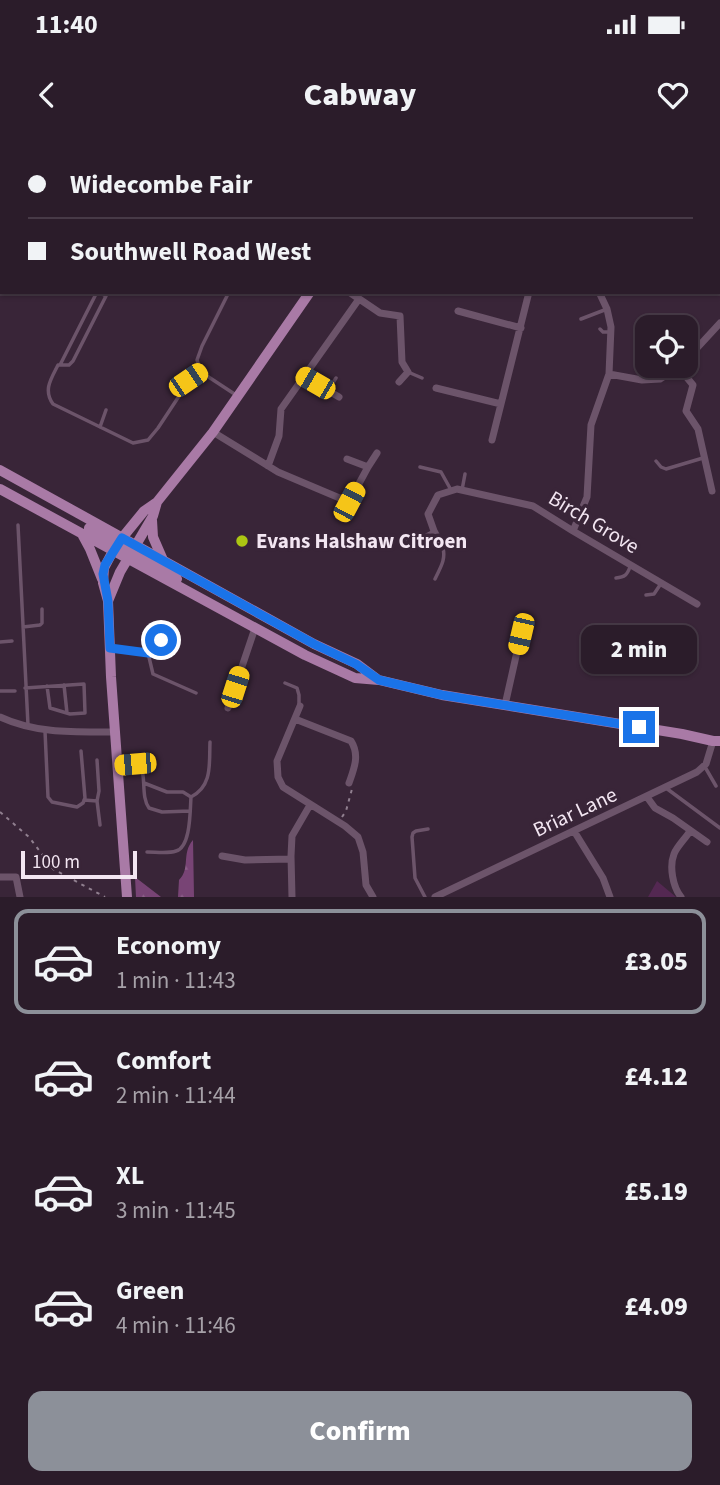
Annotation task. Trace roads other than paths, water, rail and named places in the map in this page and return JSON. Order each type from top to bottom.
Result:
[{"type":"main road","points":[[103,583],[104,568],[117,544],[144,511],[157,502],[212,432],[309,294]]},
{"type":"main road","points":[[0,470],[117,544]]},
{"type":"main road","points":[[0,489],[82,534],[126,548],[194,596],[305,655],[355,678],[682,734],[718,743]]},
{"type":"main road","points":[[108,601],[131,552],[153,516],[157,502]]},
{"type":"main road","points":[[153,516],[153,537],[163,560]]},
{"type":"main road","points":[[82,534],[108,601],[127,897]]},
{"type":"main road","points":[[131,552],[163,560],[314,644],[356,664],[379,680]]},
{"type":"street","points":[[352,294],[380,313],[400,316],[402,362],[408,372],[399,382]]},
{"type":"street","points":[[492,440],[529,294]]},
{"type":"street","points":[[573,531],[587,497],[591,425],[609,374],[611,332],[607,309],[600,294]]},
{"type":"street","points":[[268,466],[279,436],[281,409],[359,299]]},
{"type":"street","points":[[458,312],[521,328]]},
{"type":"street","points":[[698,347],[720,323]]},
{"type":"street","points":[[609,374],[642,380],[662,378]]},
{"type":"street","points":[[303,376],[339,397]]},
{"type":"street","points":[[688,378],[693,385],[685,411],[698,429],[712,491]]},
{"type":"street","points":[[436,388],[501,404]]},
{"type":"street","points":[[212,432],[268,466],[349,502],[377,453]]},
{"type":"street","points":[[347,459],[368,467]]},
{"type":"street","name":"Birch Grove","points":[[451,491],[457,489],[533,506],[697,604]]},
{"type":"street","points":[[442,545],[428,514],[438,495],[451,491]]},
{"type":"street","points":[[505,705],[521,634],[529,624]]},
{"type":"street","points":[[228,708],[255,628]]},
{"type":"street","points":[[300,706],[277,761],[278,777],[283,787],[358,837],[363,852],[366,885],[373,897]]},
{"type":"street","points":[[0,717],[45,731],[115,732]]},
{"type":"street","points":[[295,719],[351,741],[357,755],[349,783]]},
{"type":"street","points":[[704,766],[718,743]]},
{"type":"street","name":"Briar Lane","points":[[435,897],[647,797],[704,766]]},
{"type":"street","points":[[352,775],[361,777]]},
{"type":"street","points":[[647,797],[654,808],[706,842]]},
{"type":"street","points":[[292,897],[292,836],[310,805]]},
{"type":"street","points":[[574,831],[603,878],[610,897]]},
{"type":"street","points":[[681,897],[676,891],[674,880],[674,854],[690,831]]},
{"type":"street","points":[[222,856],[245,860],[291,859]]},
{"type":"street","points":[[0,877],[16,877],[20,897]]},
{"type":"lane","points":[[61,365],[97,294]]},
{"type":"lane","points":[[102,294],[106,296],[74,361],[69,365],[58,365],[47,386],[48,398],[53,404],[133,443],[148,440],[188,380],[201,372]]},
{"type":"lane","points":[[228,294],[197,360],[201,372],[237,396]]},
{"type":"lane","points":[[581,319],[607,309]]},
{"type":"lane","points":[[600,328],[605,333],[611,332]]},
{"type":"lane","points":[[408,372],[422,378]]},
{"type":"lane","points":[[327,391],[336,378]]},
{"type":"lane","points":[[100,427],[106,410]]},
{"type":"lane","points":[[656,461],[666,469],[705,457]]},
{"type":"lane","points":[[419,467],[441,472],[451,491]]},
{"type":"lane","points":[[462,490],[465,474]]},
{"type":"lane","points":[[18,525],[28,727]]},
{"type":"lane","points":[[391,537],[416,540],[434,531]]},
{"type":"lane","points":[[435,579],[444,557],[442,545]]},
{"type":"lane","points":[[617,578],[627,574],[631,565]]},
{"type":"lane","points":[[646,595],[654,594],[661,583]]},
{"type":"lane","points":[[23,627],[40,625],[42,609]]},
{"type":"lane","points":[[110,648],[153,653],[161,640]]},
{"type":"lane","points":[[0,642],[12,641]]},
{"type":"lane","points":[[148,653],[153,674],[196,693]]},
{"type":"lane","points":[[25,688],[47,686],[84,684],[85,713],[67,713],[50,708],[47,686]]},
{"type":"lane","points":[[285,684],[296,688],[300,706]]},
{"type":"lane","points":[[64,685],[67,713]]},
{"type":"lane","points":[[0,691],[15,691]]},
{"type":"lane","points":[[45,731],[48,797],[52,802],[77,807],[83,803],[81,751]]},
{"type":"lane","points":[[191,797],[201,792],[208,778],[210,742]]},
{"type":"lane","points":[[97,760],[100,825]]},
{"type":"lane","points":[[117,766],[141,766],[145,800],[149,808],[162,812],[190,811]]},
{"type":"lane","points":[[704,766],[716,786]]},
{"type":"lane","points":[[144,783],[167,792],[184,792],[191,797]]},
{"type":"lane","points":[[665,787],[720,828]]},
{"type":"lane","points":[[147,852],[181,850],[191,820],[191,797]]},
{"type":"lane","points":[[84,800],[97,801]]},
{"type":"lane","points":[[425,897],[415,878],[412,837],[416,831],[428,829]]},
{"type":"place","name":"Evans Halshaw Citroen","points":[[242,541]]}]
